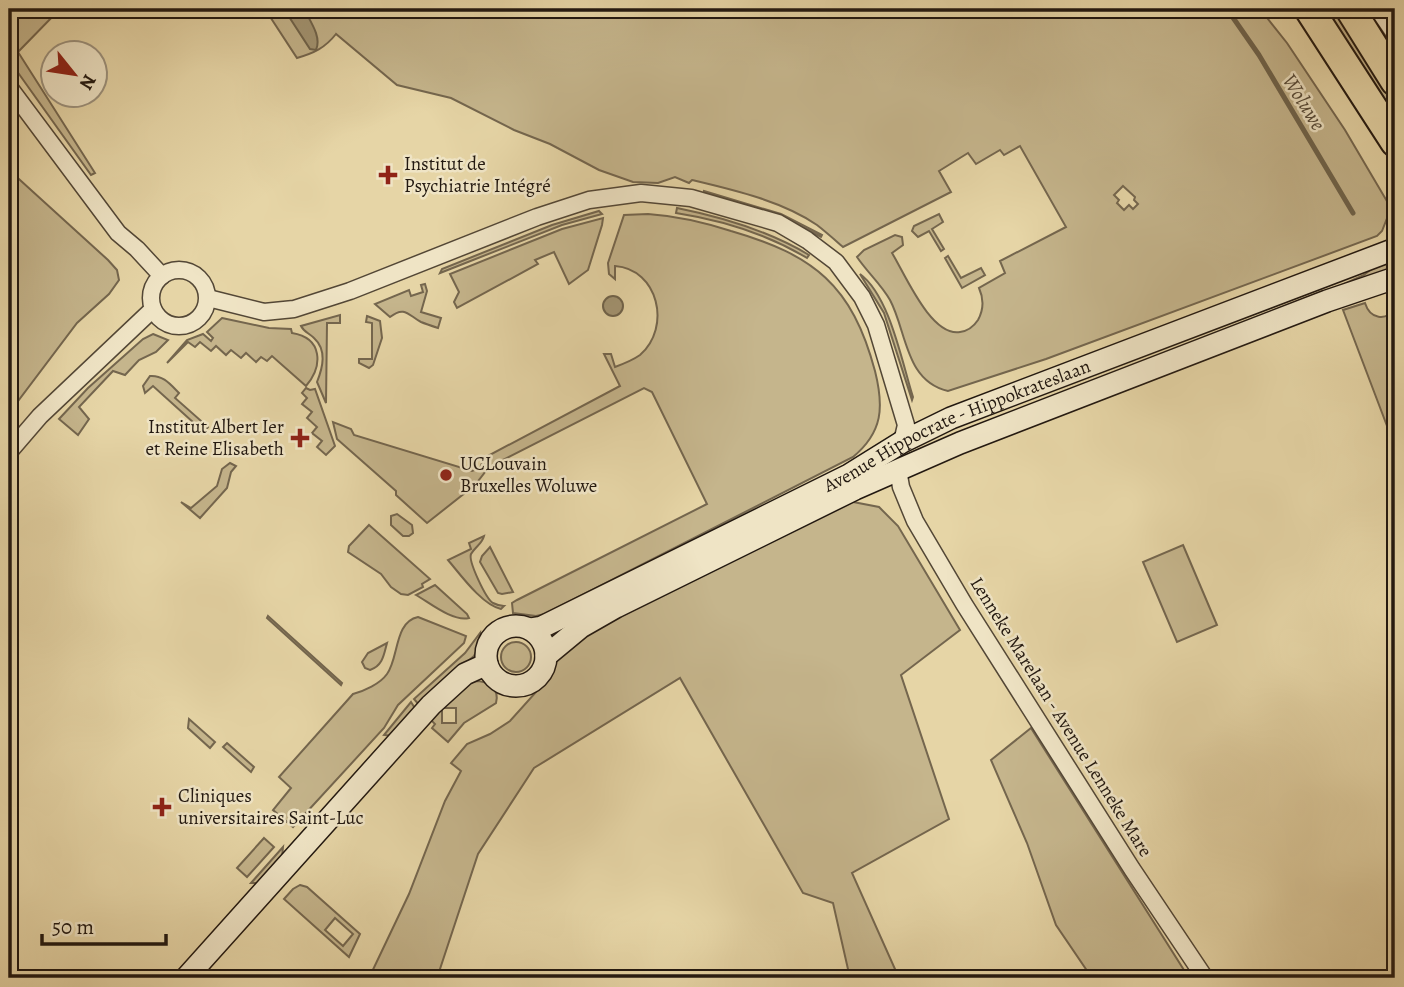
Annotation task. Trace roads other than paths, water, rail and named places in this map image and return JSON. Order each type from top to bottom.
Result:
[{"type":"highway","points":[[1309,9],[1395,142]]},
{"type":"highway","points":[[1350,9],[1395,80]]},
{"type":"street","points":[[1378,9],[1395,34]]},
{"type":"street","points":[[9,88],[118,233],[162,276]]},
{"type":"street","points":[[208,298],[264,312],[294,309],[349,291],[537,217],[589,200],[641,193],[691,198],[778,223],[836,262],[862,297],[876,325],[906,425],[898,470]]},
{"type":"street","name":"Avenue Hippocrate - Hippokrateslaan","points":[[1395,249],[956,415],[902,442],[849,475],[542,627],[530,629],[514,626],[499,631],[488,646],[487,664],[492,674],[501,682],[520,686],[535,680],[541,673],[546,656],[582,627],[616,607],[898,470],[960,443],[1326,301],[1395,278]]},
{"type":"street","points":[[188,271],[202,281],[208,298],[201,316],[185,326],[166,323],[153,309],[151,295],[162,276],[170,272],[188,271]]},
{"type":"street","points":[[9,452],[40,416],[153,309]]},
{"type":"street","name":"Lenneke Marelaan - Avenue Lenneke Mare","points":[[898,470],[901,487],[915,521],[964,604],[1132,869],[1205,978]]},
{"type":"street","points":[[530,629],[542,640],[546,656]]},
{"type":"street","points":[[186,978],[431,705],[465,674],[487,664]]},
{"type":"waterway","name":"Woluwe","points":[[1227,9],[1259,55],[1353,213]]},
{"type":"place","name":"Institut de Psychiatrie Intégré","points":[[388,175]]},
{"type":"place","name":"Institut Albert Ier et Reine Elisabeth","points":[[300,438]]},
{"type":"place","name":"UCLouvain Bruxelles Woluwe","points":[[446,475]]},
{"type":"place","name":"Cliniques universitaires Saint-Luc","points":[[162,807]]}]
